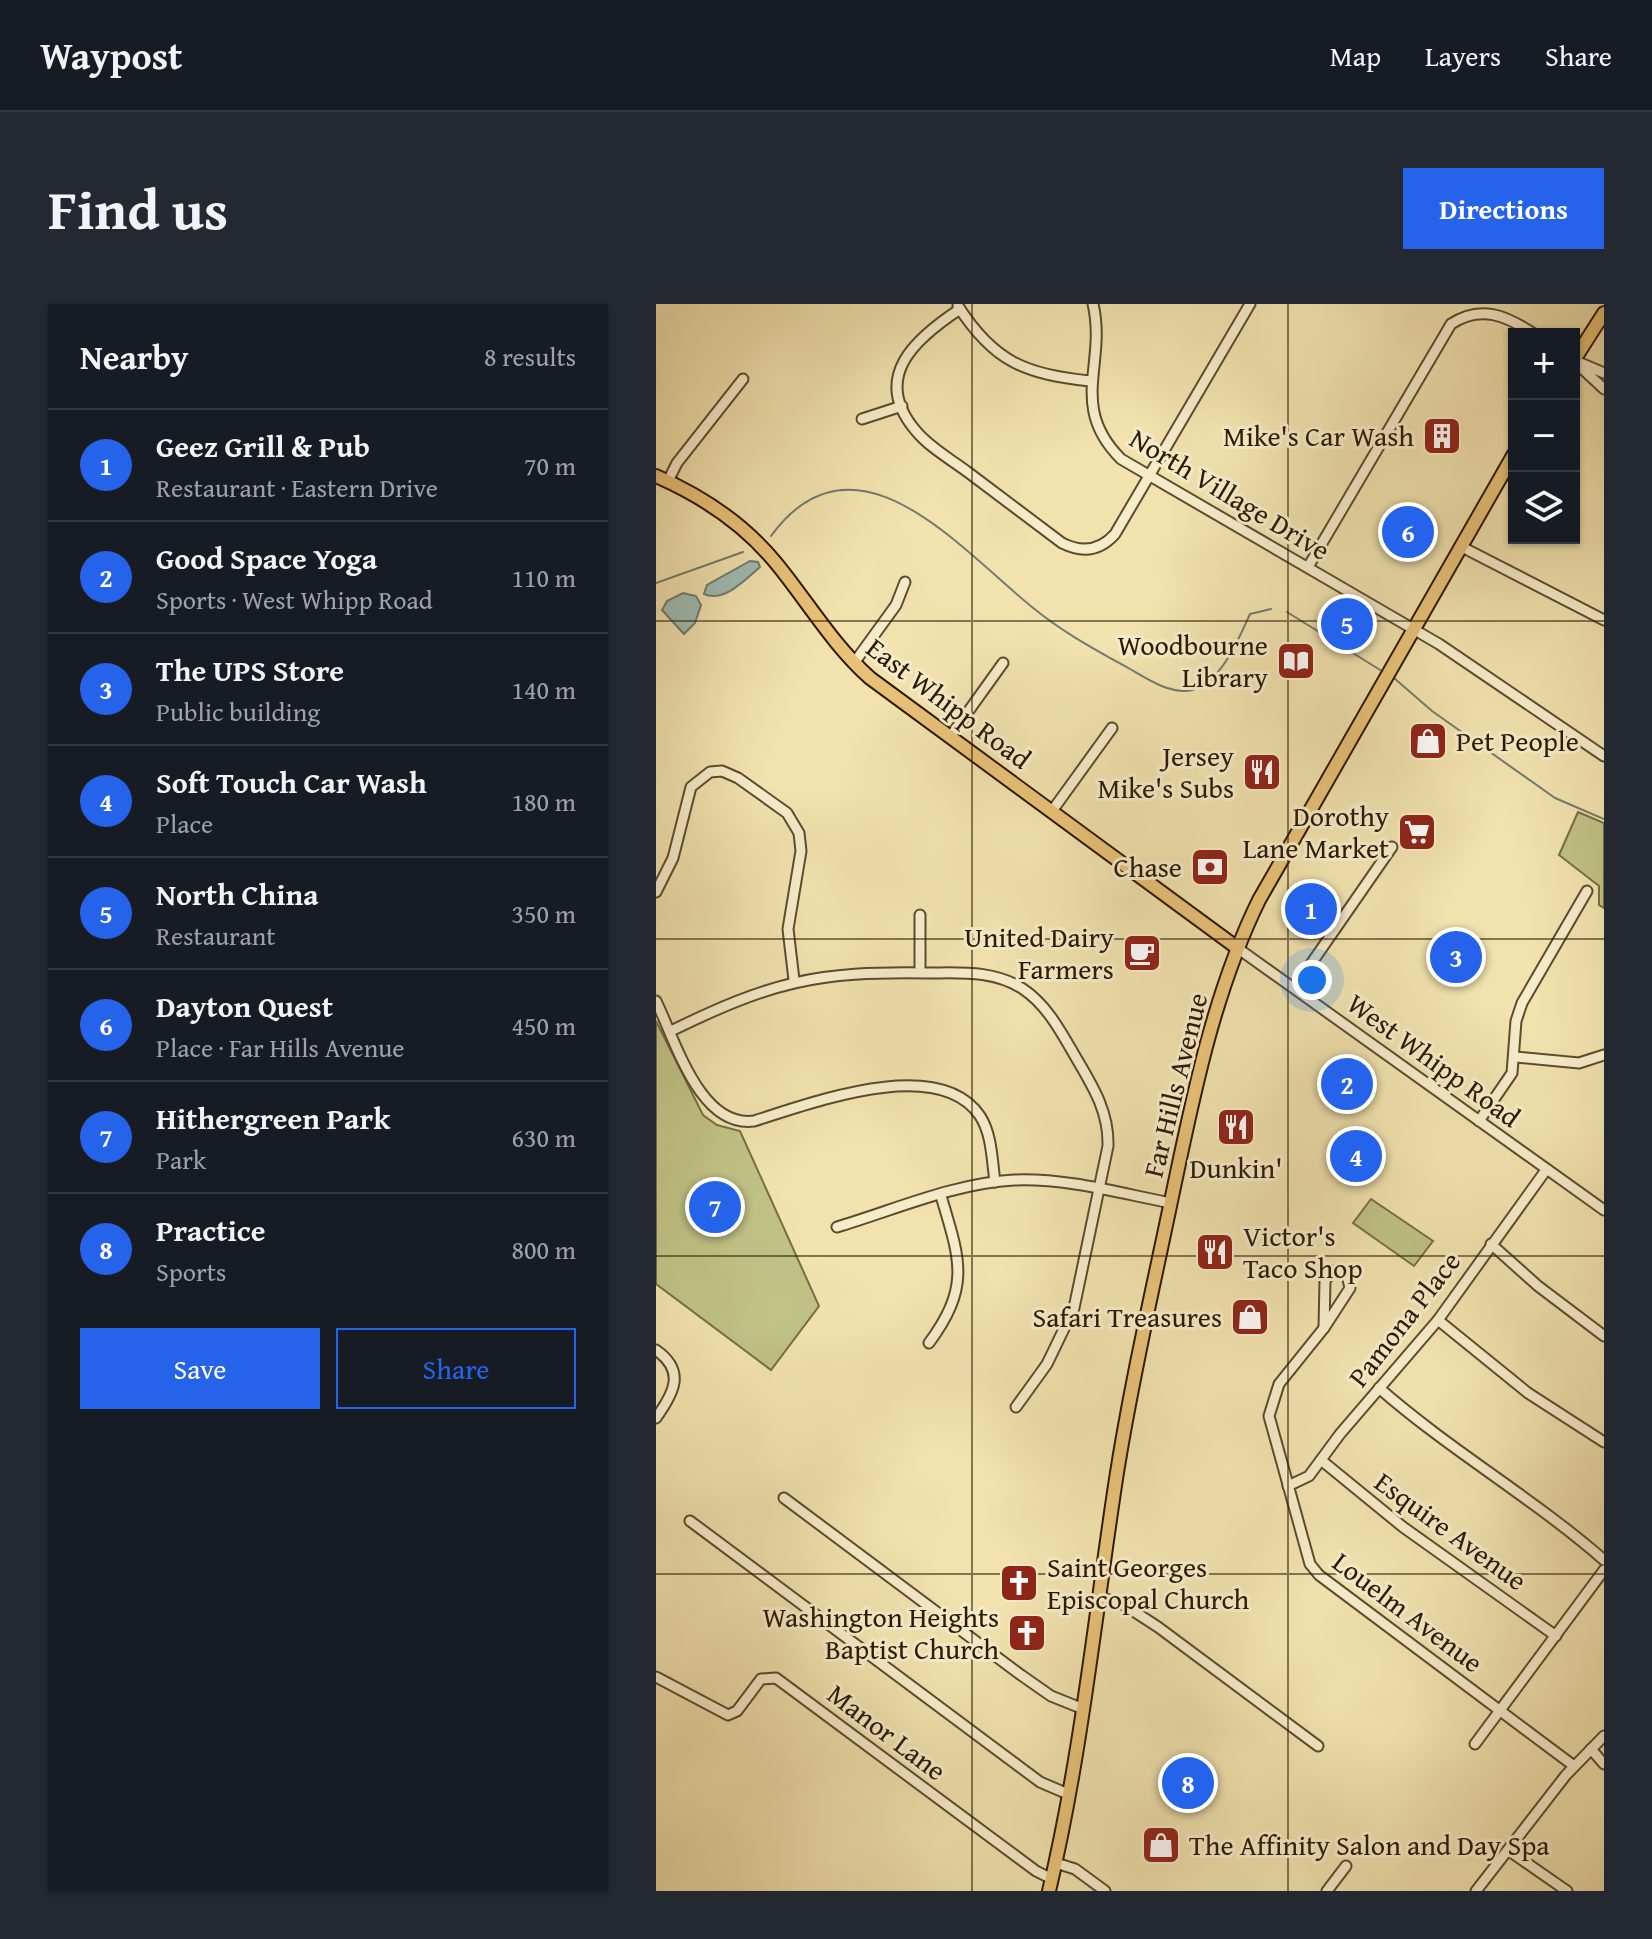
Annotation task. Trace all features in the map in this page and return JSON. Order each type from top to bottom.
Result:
[{"type":"main road","points":[[1580,351],[1604,313]]},
{"type":"main road","name":"Far Hills Avenue","points":[[1051,1885],[1117,1474],[1171,1203],[1206,1049],[1236,947],[1386,674],[1508,464]]},
{"type":"main road","name":"East Whipp Road","points":[[662,479],[708,503],[751,537],[854,663],[1236,947]]},
{"type":"street","name":"North Village Drive","points":[[1093,304],[1096,329],[1090,381],[1091,407],[1100,433],[1121,459],[1413,629],[1604,756]]},
{"type":"street","points":[[1090,381],[1039,374],[1011,362],[980,337],[958,306],[925,332],[908,353],[899,382],[902,406],[924,439],[1071,547],[1092,549],[1110,540],[1150,478],[1250,304]]},
{"type":"street","points":[[1308,567],[1447,329],[1457,319],[1478,308],[1501,314],[1524,328]]},
{"type":"street","points":[[1580,363],[1604,373]]},
{"type":"street","points":[[1580,367],[1604,389]]},
{"type":"street","points":[[662,479],[743,379]]},
{"type":"street","points":[[862,419],[902,406]]},
{"type":"street","points":[[1460,546],[1604,620]]},
{"type":"street","points":[[854,663],[896,605],[905,582]]},
{"type":"street","points":[[950,737],[1003,663]]},
{"type":"street","points":[[1052,811],[1112,728]]},
{"type":"street","points":[[658,885],[677,845],[687,794],[699,777],[717,771],[730,774],[776,805],[792,819],[801,840],[788,929],[794,980]]},
{"type":"street","points":[[1295,987],[1392,847]]},
{"type":"street","points":[[1479,1121],[1508,1080],[1516,1057],[1518,1012],[1587,891]]},
{"type":"street","points":[[920,915],[920,972]]},
{"type":"street","name":"West Whipp Road","points":[[1236,947],[1604,1210]]},
{"type":"street","points":[[671,1031],[744,996],[794,980],[839,973],[988,975],[1021,988],[1042,1005],[1104,1109],[1108,1146],[1081,1286],[1068,1325],[1047,1364],[1016,1407]]},
{"type":"street","points":[[656,1001],[708,1104],[722,1116],[736,1122],[754,1121],[858,1090],[917,1088],[954,1094],[970,1104],[982,1120],[995,1182]]},
{"type":"street","points":[[1516,1057],[1579,1063],[1604,1055]]},
{"type":"street","name":"Pamona Place","points":[[1288,1486],[1309,1476],[1438,1320],[1546,1170]]},
{"type":"street","points":[[837,1227],[995,1182],[1055,1181],[1171,1203]]},
{"type":"street","points":[[929,1343],[950,1312],[958,1281],[954,1242],[941,1196]]},
{"type":"street","points":[[1491,1244],[1549,1295],[1604,1336]]},
{"type":"street","points":[[1334,1271],[1342,1271],[1349,1278],[1350,1288],[1324,1328],[1325,1280],[1334,1271]]},
{"type":"street","points":[[1438,1320],[1528,1393],[1604,1442]]},
{"type":"street","name":"Louelm Avenue","points":[[1324,1328],[1279,1384],[1270,1403],[1270,1425],[1309,1561],[1315,1571],[1574,1766]]},
{"type":"street","points":[[656,1350],[672,1366],[675,1379],[671,1398],[656,1418]]},
{"type":"street","points":[[1379,1388],[1450,1448],[1540,1508],[1604,1560]]},
{"type":"street","name":"Esquire Avenue","points":[[1321,1460],[1403,1527],[1556,1636]]},
{"type":"street","points":[[784,1498],[1051,1696],[1081,1708]]},
{"type":"street","points":[[690,1521],[1040,1782],[1068,1794]]},
{"type":"street","points":[[1475,1744],[1604,1570]]},
{"type":"street","points":[[1098,1597],[1121,1603],[1138,1613],[1318,1746]]},
{"type":"street","name":"Manor Lane","points":[[656,1677],[728,1715],[737,1711],[761,1679],[776,1678],[1051,1885]]},
{"type":"street","points":[[1476,1891],[1574,1766],[1604,1736]]},
{"type":"street","points":[[1591,1749],[1604,1764]]},
{"type":"street","points":[[1508,1850],[1567,1891]]},
{"type":"street","points":[[1056,1863],[1075,1869],[1105,1891]]},
{"type":"street","points":[[1327,1891],[1346,1866]]},
{"type":"green space","points":[[1578,812],[1604,823],[1604,908],[1599,905],[1599,886],[1559,855]]},
{"type":"green space","points":[[656,1021],[703,1115],[717,1125],[740,1131],[819,1306],[771,1370],[656,1284]]},
{"type":"green space","points":[[1371,1199],[1433,1241],[1414,1266],[1353,1223]]},
{"type":"water","points":[[750,561],[758,562],[760,567],[734,588],[719,595],[704,594],[707,585]]},
{"type":"water","points":[[683,593],[696,596],[701,605],[695,623],[684,634],[662,610],[667,601]]},
{"type":"waterway","points":[[771,536],[803,504],[837,490],[872,493],[906,507],[940,529],[1067,633],[1152,681],[1176,690],[1192,690],[1212,679],[1228,658],[1250,614],[1271,609]]},
{"type":"waterway","points":[[656,583],[743,552]]},
{"type":"waterway","points":[[1287,612],[1385,673]]},
{"type":"waterway","points":[[1394,678],[1432,711],[1555,798],[1604,819]]},
{"type":"place","name":"Mike's Car Wash","points":[[1442,436]]},
{"type":"place","name":"Dayton Quest","points":[[1408,532]]},
{"type":"place","name":"North China","points":[[1347,624]]},
{"type":"place","name":"Woodbourne Library","points":[[1296,661]]},
{"type":"place","name":"Pet People","points":[[1428,741]]},
{"type":"place","name":"Jersey Mike's Subs","points":[[1262,772]]},
{"type":"place","name":"Dorothy Lane Market","points":[[1417,832]]},
{"type":"place","name":"Chase","points":[[1210,867]]},
{"type":"place","name":"Geez Grill & Pub","points":[[1311,909]]},
{"type":"place","name":"United Dairy Farmers","points":[[1142,953]]},
{"type":"place","name":"The UPS Store","points":[[1456,957]]},
{"type":"place","name":"Good Space Yoga","points":[[1347,1084]]},
{"type":"place","name":"Dunkin'","points":[[1236,1127]]},
{"type":"place","name":"Soft Touch Car Wash","points":[[1356,1156]]},
{"type":"place","name":"Hithergreen Park","points":[[715,1207]]},
{"type":"place","name":"Victor's Taco Shop","points":[[1215,1252]]},
{"type":"place","name":"Safari Treasures","points":[[1250,1317]]},
{"type":"place","name":"Saint Georges Episcopal Church","points":[[1019,1583]]},
{"type":"place","name":"Washington Heights Baptist Church","points":[[1027,1633]]},
{"type":"place","name":"Practice","points":[[1188,1783]]},
{"type":"place","name":"The Affinity Salon and Day Spa","points":[[1161,1845]]}]
